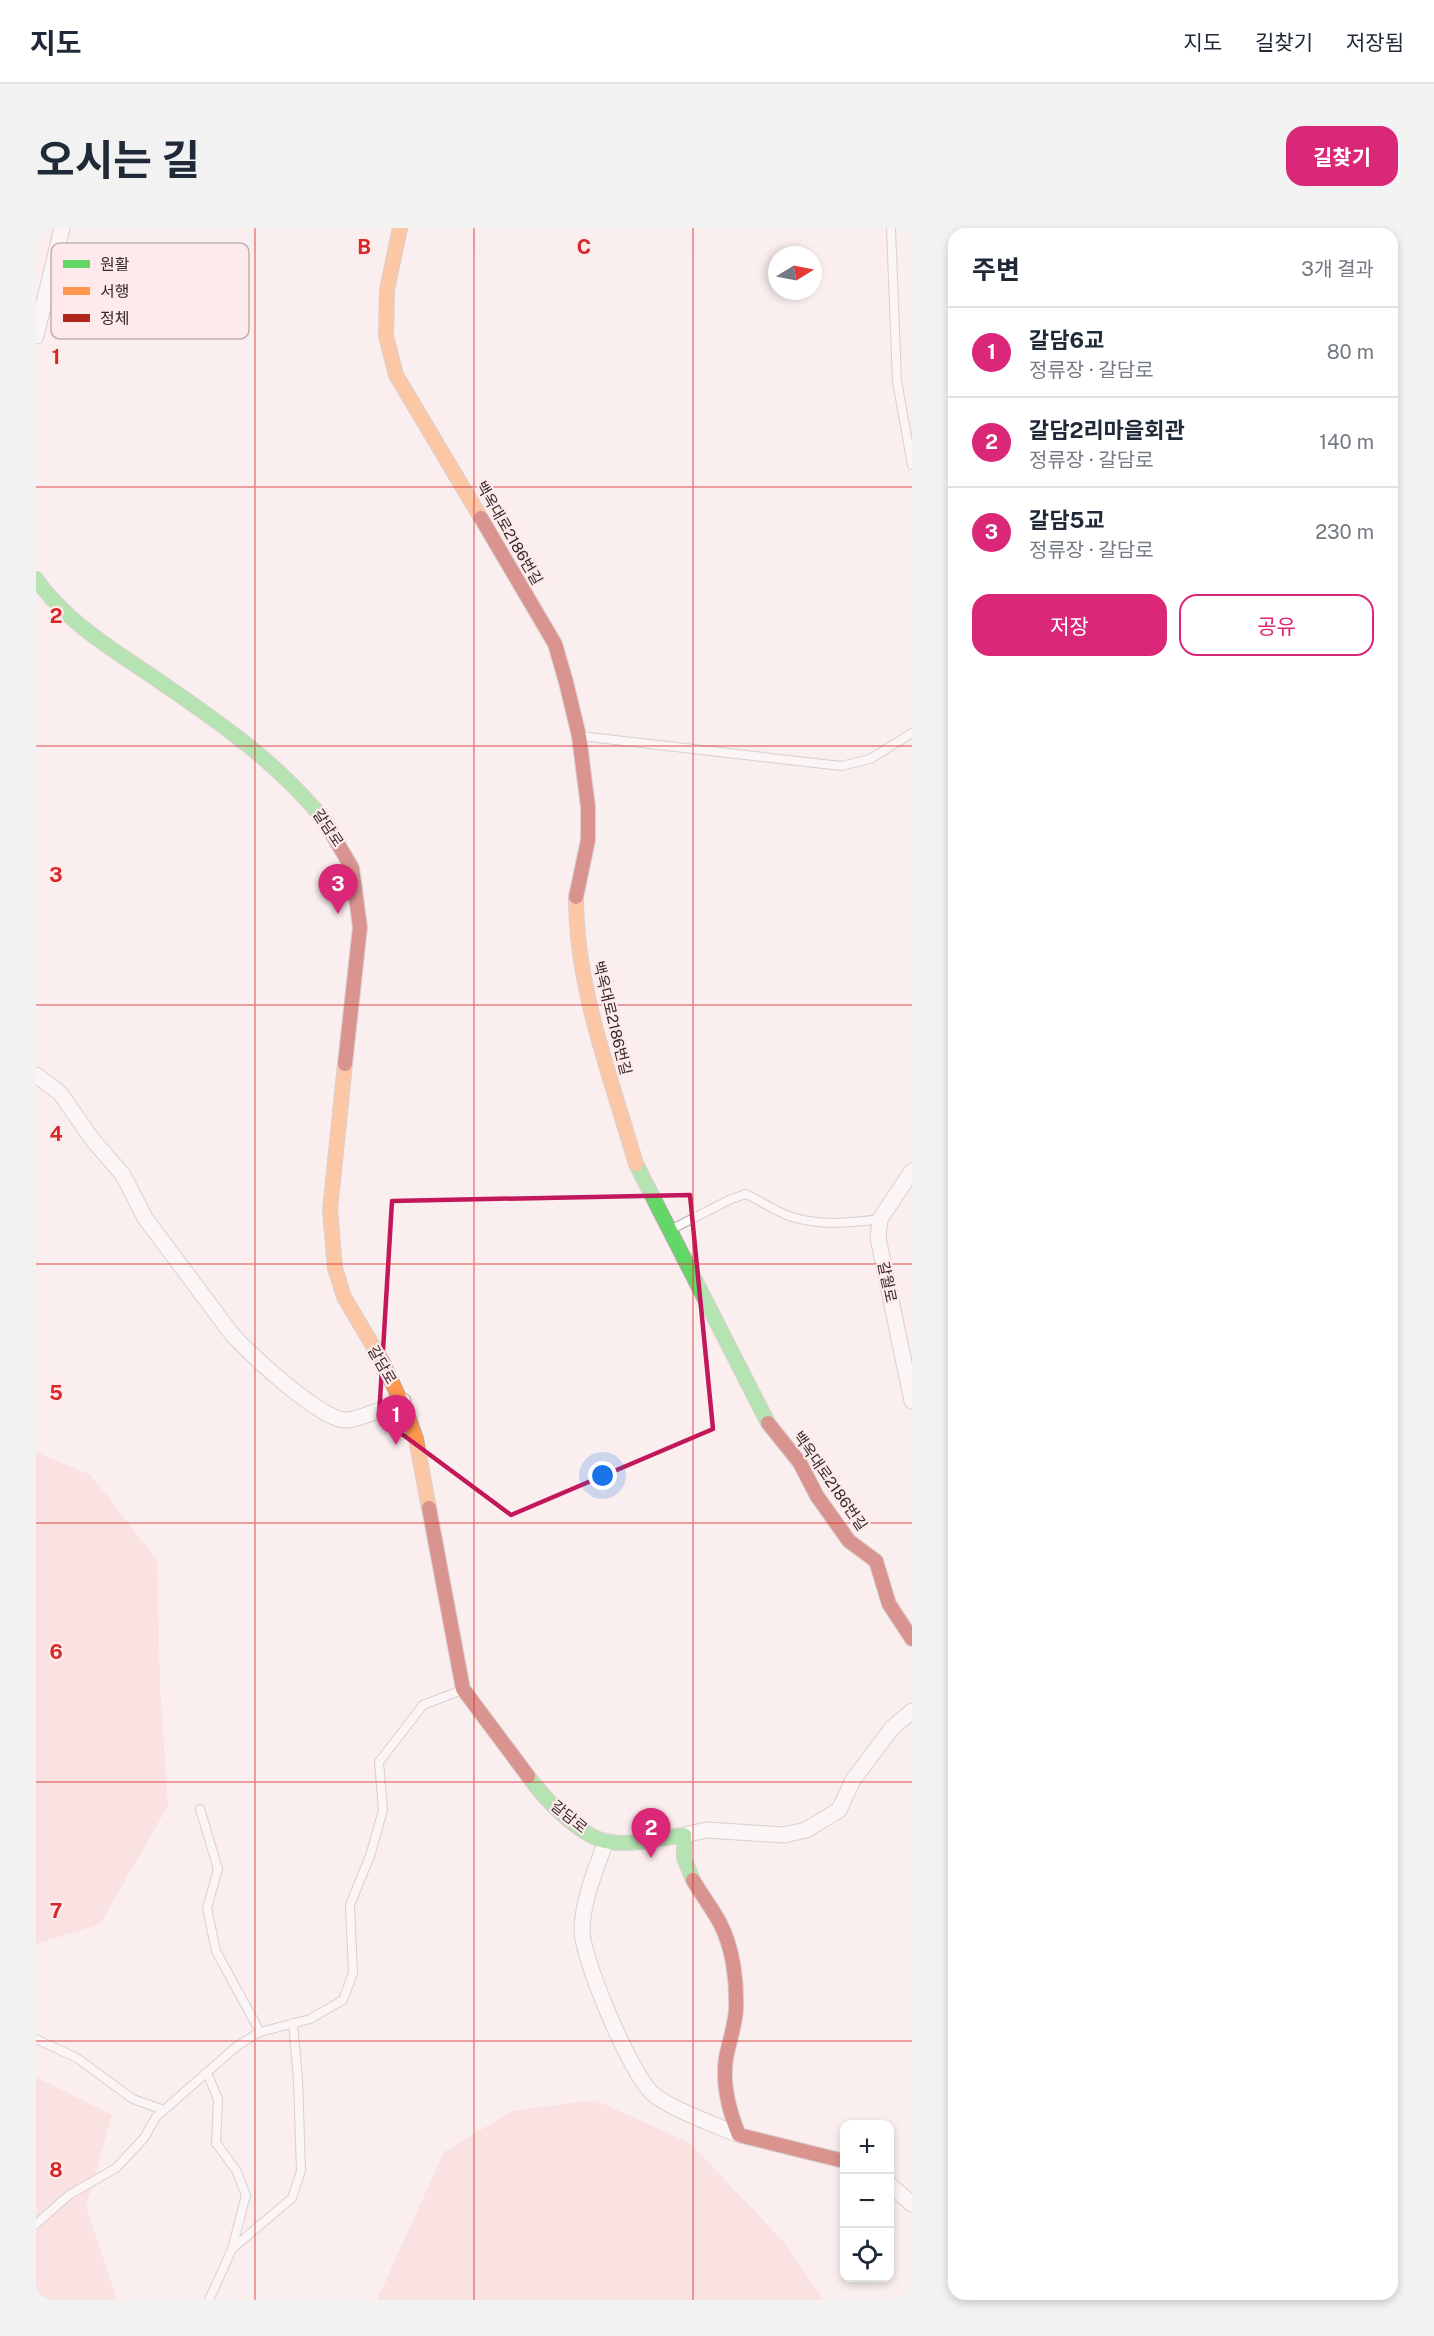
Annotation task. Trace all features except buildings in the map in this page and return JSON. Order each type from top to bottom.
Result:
[{"type":"street","points":[[59,243],[63,228]]},
{"type":"street","name":"백옥대로2186번길","points":[[400,228],[387,290],[386,336],[396,375],[555,644],[566,682],[579,736],[588,807],[588,840],[576,896],[576,931],[583,981],[636,1165],[763,1416],[800,1463],[817,1496],[849,1541],[876,1561],[889,1604],[912,1639]]},
{"type":"street","points":[[36,336],[51,276]]},
{"type":"street","name":"갈담로","points":[[36,579],[64,611],[87,631],[232,733],[274,768],[308,799],[333,832],[351,866],[358,896],[360,927],[330,1210],[332,1244],[340,1286],[357,1324],[382,1362],[402,1401],[416,1439],[463,1689],[541,1794],[586,1833],[606,1841],[633,1842],[684,1835]]},
{"type":"street","points":[[36,1075],[60,1093],[92,1139],[123,1175],[146,1218],[246,1351],[324,1413],[344,1420],[402,1401]]},
{"type":"street","points":[[880,1220],[912,1171]]},
{"type":"street","name":"갈월로","points":[[880,1220],[878,1238],[912,1401]]},
{"type":"street","points":[[739,2135],[732,2121],[725,2090],[726,2061],[735,2020],[735,1980],[729,1944],[718,1916],[692,1878],[684,1857],[684,1835],[707,1830],[784,1835],[806,1830],[839,1810],[853,1780],[892,1728],[912,1711]]},
{"type":"street","points":[[606,1841],[583,1912],[582,1933],[590,1969],[634,2069],[652,2093],[681,2109],[739,2135],[802,2148],[840,2160]]},
{"type":"street","points":[[894,2188],[912,2204]]},
{"type":"lane","points":[[891,228],[897,381],[912,465]]},
{"type":"lane","points":[[579,736],[841,766],[870,759],[912,733]]},
{"type":"lane","points":[[668,1232],[731,1198],[746,1194],[791,1216],[818,1223],[844,1224],[880,1220]]},
{"type":"lane","points":[[36,2224],[69,2195],[116,2168],[144,2138],[156,2116],[237,2046],[261,2032],[310,2019],[343,2000],[353,1973],[350,1905],[370,1856],[383,1810],[379,1762],[423,1705],[463,1689]]},
{"type":"lane","points":[[200,1809],[218,1869],[207,1908],[216,1951],[261,2032]]},
{"type":"lane","points":[[232,2249],[291,2198],[301,2171],[298,2079],[293,2024]]},
{"type":"lane","points":[[36,2039],[77,2058],[133,2099],[164,2110]]},
{"type":"lane","points":[[207,2073],[218,2099],[216,2143],[236,2170],[246,2195],[232,2249],[209,2300]]},
{"type":"highlighted area","points":[[690,1195],[713,1429],[511,1515],[379,1417],[392,1201]]},
{"type":"shaded area","points":[[36,1452],[91,1475],[157,1560],[160,1685],[168,1806],[100,1924],[36,1944]]},
{"type":"shaded area","points":[[36,2077],[112,2115],[86,2207],[117,2300],[36,2300]]},
{"type":"shaded area","points":[[595,2100],[690,2143],[784,2242],[824,2300],[377,2300],[444,2152],[512,2111]]},
{"type":"traffic: fast","points":[[36,579],[48,595],[77,623],[247,744],[287,780],[324,820]]},
{"type":"traffic: fast","points":[[636,1164],[768,1423]]},
{"type":"traffic: fast","points":[[528,1776],[562,1814],[594,1837],[624,1843],[684,1835],[684,1858],[693,1880]]},
{"type":"traffic: slow","points":[[400,228],[387,290],[386,336],[396,375],[481,518]]},
{"type":"traffic: slow","points":[[576,897],[578,931],[588,999],[636,1164]]},
{"type":"traffic: slow","points":[[345,1064],[330,1210],[335,1268],[344,1297],[383,1363],[409,1419],[416,1439],[429,1508]]},
{"type":"traffic: jam","points":[[481,518],[555,644],[566,682],[579,736],[588,807],[588,840],[576,897]]},
{"type":"traffic: jam","points":[[324,820],[352,868],[360,927],[345,1064]]},
{"type":"traffic: jam","points":[[768,1423],[800,1463],[817,1496],[849,1541],[876,1561],[889,1604],[912,1639]]},
{"type":"traffic: jam","points":[[429,1508],[463,1689],[528,1776]]},
{"type":"traffic: jam","points":[[693,1880],[720,1923],[733,1965],[736,2009],[726,2058],[725,2078],[729,2107],[739,2135],[840,2160]]},
{"type":"place","name":"갈담5교","points":[[338,914]]},
{"type":"place","name":"갈담6교","points":[[396,1445]]},
{"type":"place","name":"갈담2리마을회관","points":[[651,1858]]}]
